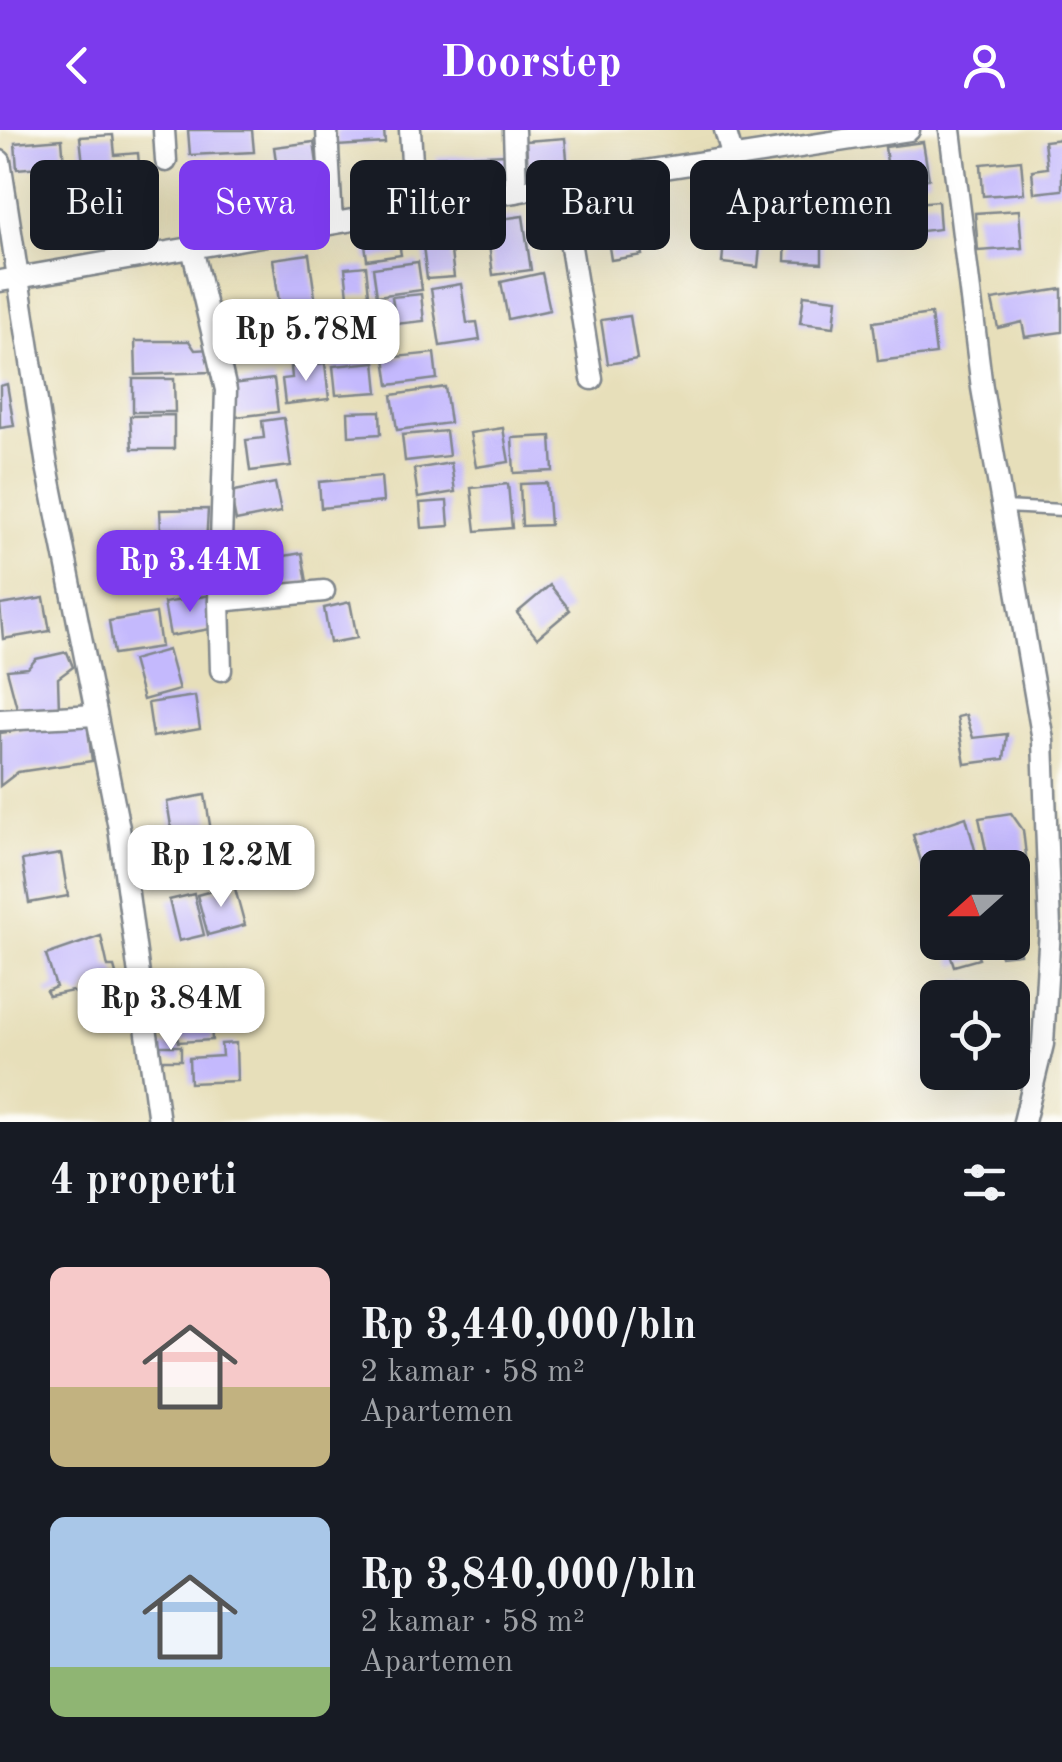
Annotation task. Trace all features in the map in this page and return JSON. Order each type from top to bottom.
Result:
[{"type":"street","points":[[164,130],[166,161]]},
{"type":"street","points":[[328,130],[332,223],[350,220]]},
{"type":"street","points":[[410,130],[412,160]]},
{"type":"street","points":[[514,130],[516,192]]},
{"type":"street","points":[[725,130],[733,157]]},
{"type":"street","points":[[670,167],[828,136],[909,130]]},
{"type":"street","points":[[950,130],[982,388],[1043,740],[1050,929],[1043,1044],[1024,1122]]},
{"type":"street","points":[[0,161],[9,279],[118,828],[159,1122]]},
{"type":"street","points":[[506,194],[526,190]]},
{"type":"street","points":[[9,279],[180,250]]},
{"type":"street","points":[[192,250],[226,390],[220,670]]},
{"type":"street","points":[[571,250],[592,379]]},
{"type":"street","points":[[219,601],[324,591]]},
{"type":"street","points":[[0,720],[96,715]]},
{"type":"lane","points":[[1002,506],[1062,510]]},
{"type":"building","points":[[188,130],[252,130],[254,152],[190,155]]},
{"type":"building","points":[[336,130],[384,130],[385,143],[337,146]]},
{"type":"building","points":[[113,135],[115,155],[138,153],[139,160],[83,160],[80,137]]},
{"type":"building","points":[[565,138],[567,160],[527,160],[526,141]]},
{"type":"building","points":[[62,139],[64,160],[30,160],[30,168],[17,169],[15,143]]},
{"type":"building","points":[[1062,139],[1062,190],[1034,193],[1032,170],[1047,168],[1044,141]]},
{"type":"building","points":[[314,142],[316,160],[276,160],[274,147]]},
{"type":"building","points":[[923,142],[926,160],[887,160],[885,147]]},
{"type":"building","points":[[507,154],[508,179],[506,160],[437,157]]},
{"type":"building","points":[[1021,160],[1024,193],[983,196],[981,164]]},
{"type":"building","points":[[938,201],[940,229],[928,230],[928,202]]},
{"type":"building","points":[[1019,210],[1022,248],[978,251],[975,213]]},
{"type":"building","points":[[523,216],[531,270],[493,275],[490,250],[506,250],[506,218]]},
{"type":"building","points":[[366,250],[400,250],[401,255],[367,260]]},
{"type":"building","points":[[423,250],[451,250],[454,277],[427,279]]},
{"type":"building","points":[[609,250],[641,250],[642,255],[611,260]]},
{"type":"building","points":[[723,250],[760,250],[758,267],[722,263]]},
{"type":"building","points":[[785,250],[822,250],[822,263],[785,261]]},
{"type":"building","points":[[309,254],[320,333],[284,338],[273,259]]},
{"type":"building","points":[[418,262],[422,290],[377,296],[373,268]]},
{"type":"building","points":[[366,266],[369,294],[348,296],[345,268]]},
{"type":"building","points":[[542,273],[550,310],[508,319],[501,282]]},
{"type":"building","points":[[461,284],[467,323],[477,322],[480,340],[440,346],[431,289]]},
{"type":"building","points":[[1062,289],[1062,332],[1025,337],[1022,322],[998,328],[992,300]]},
{"type":"building","points":[[421,294],[424,321],[396,324],[392,297]]},
{"type":"building","points":[[804,295],[837,299],[834,327],[800,323]]},
{"type":"building","points":[[931,314],[936,354],[878,361],[873,322]]},
{"type":"building","points":[[630,316],[637,359],[608,364],[601,320]]},
{"type":"building","points":[[135,341],[189,341],[195,350],[210,349],[210,372],[136,375]]},
{"type":"building","points":[[434,353],[437,379],[389,385],[385,358]]},
{"type":"building","points":[[375,362],[378,392],[336,395],[333,366]]},
{"type":"building","points":[[325,363],[329,399],[285,404],[282,379],[292,378],[291,367]]},
{"type":"building","points":[[133,379],[174,379],[175,412],[133,412]]},
{"type":"building","points":[[274,379],[278,412],[236,417],[232,384]]},
{"type":"building","points":[[7,384],[14,426],[0,428],[0,386]]},
{"type":"building","points":[[445,387],[450,423],[397,430],[392,395]]},
{"type":"building","points":[[380,411],[381,434],[349,436],[348,412]]},
{"type":"building","points":[[174,415],[174,449],[132,449],[130,416]]},
{"type":"building","points":[[284,418],[291,466],[250,471],[246,440],[264,438],[262,421]]},
{"type":"building","points":[[503,428],[509,462],[476,467],[470,433]]},
{"type":"building","points":[[446,431],[449,456],[405,461],[402,435]]},
{"type":"building","points":[[551,436],[553,471],[514,473],[512,438]]},
{"type":"building","points":[[451,463],[455,492],[418,498],[414,469]]},
{"type":"building","points":[[381,476],[383,502],[321,508],[319,482]]},
{"type":"building","points":[[275,483],[281,512],[236,521],[230,492]]},
{"type":"building","points":[[547,483],[550,525],[522,526],[520,484]]},
{"type":"building","points":[[508,484],[512,528],[476,531],[471,488]]},
{"type":"building","points":[[447,501],[449,526],[422,528],[420,503]]},
{"type":"building","points":[[208,509],[206,546],[166,547],[168,561],[113,571],[108,537],[161,529],[160,510]]},
{"type":"building","points":[[302,553],[307,582],[261,587],[260,560]]},
{"type":"building","points":[[550,585],[570,610],[537,638],[517,613]]},
{"type":"building","points":[[211,595],[216,628],[170,636],[164,603]]},
{"type":"building","points":[[44,598],[50,631],[3,639],[0,605]]},
{"type":"building","points":[[350,602],[357,638],[330,643],[324,608]]},
{"type":"building","points":[[156,613],[161,647],[114,654],[109,621]]},
{"type":"building","points":[[168,650],[179,690],[143,700],[132,660]]},
{"type":"building","points":[[67,652],[73,667],[58,678],[59,710],[18,712],[7,670],[28,668],[36,659]]},
{"type":"building","points":[[195,696],[200,729],[153,737],[148,703]]},
{"type":"building","points":[[966,715],[973,738],[1007,734],[1004,759],[965,764],[957,717]]},
{"type":"building","points":[[87,721],[92,761],[18,772],[0,786],[0,733]]},
{"type":"building","points":[[205,795],[212,837],[174,844],[167,802]]},
{"type":"building","points":[[1011,813],[1023,830],[1025,850],[986,850],[979,818]]},
{"type":"building","points":[[966,817],[975,850],[920,850],[920,858],[913,835]]},
{"type":"building","points":[[61,854],[68,896],[29,903],[22,860]]},
{"type":"building","points":[[234,885],[245,925],[208,935],[197,895]]},
{"type":"building","points":[[194,894],[204,935],[179,941],[169,900]]},
{"type":"building","points":[[101,936],[108,967],[114,967],[118,981],[91,985],[81,998],[72,991],[49,996],[46,991],[56,987],[46,955]]},
{"type":"building","points":[[952,960],[975,960],[954,966]]},
{"type":"building","points":[[209,995],[212,1040],[178,1042],[176,997]]},
{"type":"building","points":[[236,1043],[237,1081],[190,1083],[189,1058],[222,1056],[221,1044]]},
{"type":"building","points":[[160,1046],[181,1046],[181,1060],[161,1060]]}]
